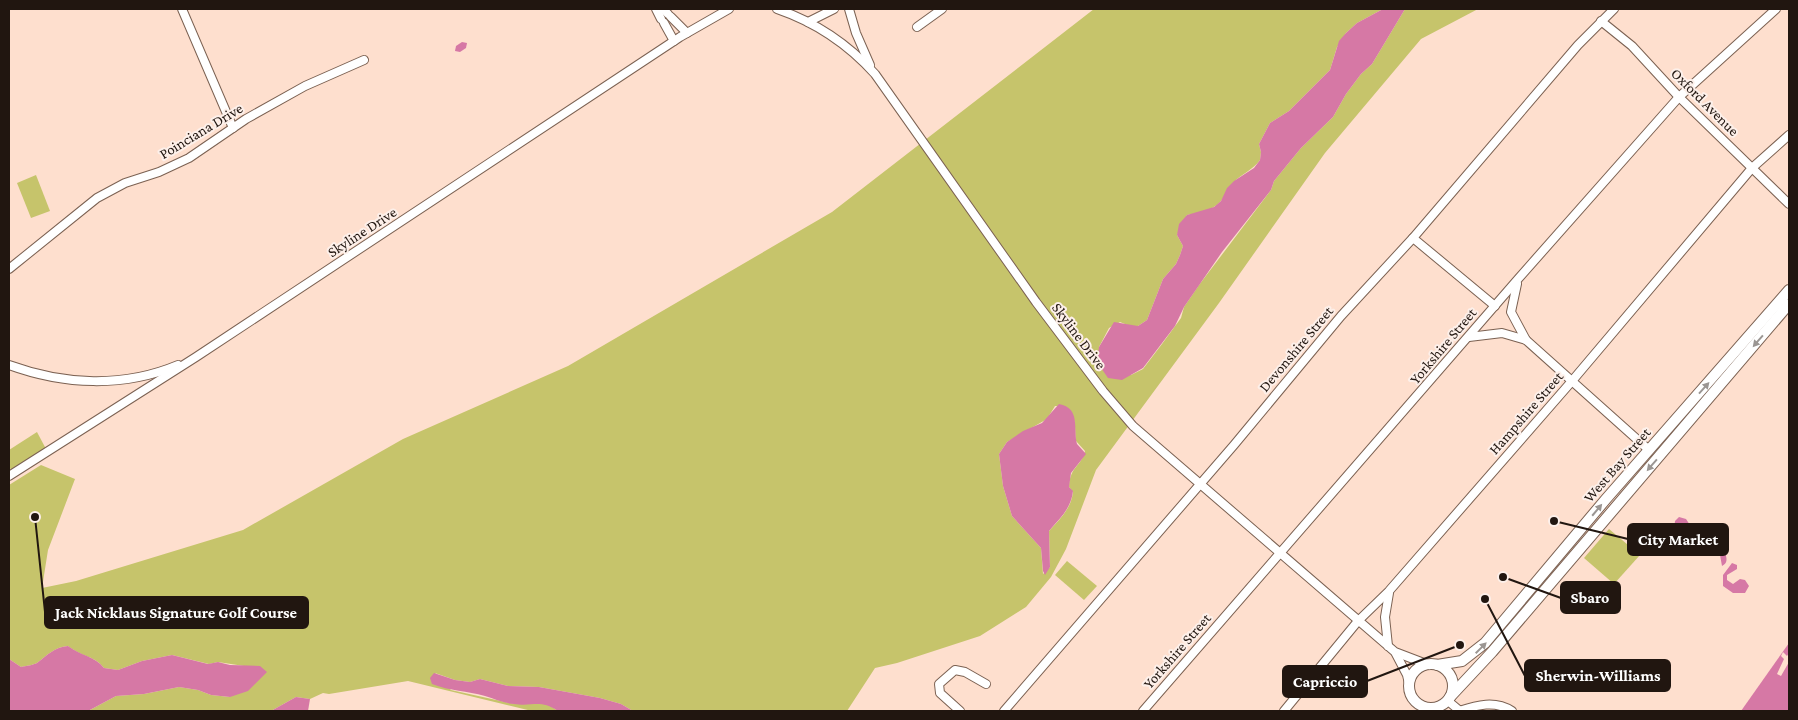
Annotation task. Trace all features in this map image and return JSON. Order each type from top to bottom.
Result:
[{"type":"main road","name":"West Bay Street","points":[[1433,665],[1462,661],[1478,651],[1649,450],[1789,290]]},
{"type":"main road","name":"West Bay Street","points":[[1445,703],[1492,652],[1789,304]]},
{"type":"main road","points":[[1410,691],[1417,703],[1426,708],[1435,708],[1445,703],[1453,689],[1451,676],[1445,669],[1433,665],[1415,672],[1410,691],[1412,711]]},
{"type":"street","points":[[182,9],[233,128]]},
{"type":"street","points":[[656,9],[674,41]]},
{"type":"street","name":"Skyline Drive","points":[[9,476],[196,357],[674,41],[729,9]]},
{"type":"street","name":"Skyline Drive","points":[[777,9],[808,22],[848,47],[874,74],[1036,302],[1103,391],[1146,439],[1389,646],[1405,669],[1410,691]]},
{"type":"street","points":[[808,22],[834,9]]},
{"type":"street","points":[[849,9],[859,42],[874,74]]},
{"type":"street","points":[[917,27],[942,9]]},
{"type":"street","name":"Devonshire Street","points":[[1004,711],[1200,485],[1341,316],[1413,238],[1601,21],[1614,9]]},
{"type":"street","name":"Yorkshire Street","points":[[1143,711],[1518,279],[1679,98],[1776,9]]},
{"type":"street","points":[[667,13],[687,33]]},
{"type":"street","name":"Oxford Avenue","points":[[1601,21],[1632,46],[1679,98],[1789,204]]},
{"type":"street","name":"Poinciana Drive","points":[[9,269],[97,198],[125,183],[159,172],[189,158],[233,128],[305,86],[364,60]]},
{"type":"street","name":"Hampshire Street","points":[[1284,711],[1358,621],[1389,591],[1572,382],[1752,168],[1789,135]]},
{"type":"street","points":[[1413,238],[1495,306]]},
{"type":"street","points":[[1518,279],[1511,312],[1526,340],[1649,450]]},
{"type":"street","points":[[1469,337],[1502,333],[1526,340]]},
{"type":"street","points":[[9,365],[63,380],[113,381],[157,372],[196,357]]},
{"type":"street","points":[[1389,591],[1384,617],[1389,646]]},
{"type":"street","name":"Skyline Drive","points":[[1395,652],[1433,665]]},
{"type":"street","points":[[960,711],[940,692],[940,684],[943,680],[955,670],[965,672],[986,684]]},
{"type":"street","points":[[1445,703],[1460,711],[1490,704],[1512,711]]},
{"type":"shaded area","points":[[1094,9],[1383,9],[1357,23],[1346,33],[1337,47],[1330,70],[1289,111],[1270,123],[1259,144],[1260,160],[1233,183],[1222,200],[1213,208],[1187,215],[1177,235],[1183,246],[1180,255],[1176,264],[1163,279],[1147,320],[1138,326],[1130,326],[1120,322],[1109,328],[1099,347],[1131,375],[1143,369],[1162,344],[1181,318],[1184,307],[1199,285],[1271,190],[1274,181],[1301,148],[1333,117],[1346,94],[1361,74],[1372,64],[1405,9],[1478,9],[1421,39],[1325,153],[1219,303],[1096,470],[1066,549],[1051,577],[1026,607],[980,636],[897,663],[875,668],[847,711],[633,711],[621,704],[600,698],[539,687],[508,686],[480,679],[470,682],[455,680],[435,673],[451,690],[515,704],[539,702],[548,704],[558,711],[532,711],[408,681],[329,694],[323,693],[310,699],[296,697],[271,711],[88,711],[116,696],[144,694],[179,687],[198,690],[211,695],[230,697],[244,666],[218,662],[209,664],[172,655],[142,661],[118,670],[104,668],[97,661],[68,646],[55,650],[37,663],[21,667],[9,659],[9,485],[41,465],[75,479],[48,550],[42,588],[76,581],[243,530],[403,439],[568,366],[832,212]],"holes":[[[1055,406],[1064,406],[1073,418],[1076,441],[1085,451],[1071,475],[1069,487],[1073,492],[1070,504],[1049,531],[1050,567],[1043,574],[1041,548],[1012,516],[1003,486],[999,454],[1007,442],[1047,419]]]},
{"type":"shaded area","points":[[1383,9],[1405,9],[1372,64],[1361,74],[1346,94],[1333,117],[1301,148],[1274,181],[1271,190],[1222,252],[1184,307],[1175,326],[1143,368],[1122,380],[1108,378],[1097,362],[1099,347],[1114,322],[1138,326],[1147,320],[1163,279],[1176,264],[1183,246],[1177,235],[1179,224],[1187,215],[1214,207],[1221,201],[1227,188],[1234,181],[1254,168],[1260,160],[1259,144],[1270,123],[1289,111],[1330,70],[1339,41],[1346,33],[1357,23]]},
{"type":"shaded area","points":[[462,42],[467,43],[466,48],[460,52],[455,51],[456,46]]},
{"type":"shaded area","points":[[36,175],[50,211],[31,218],[17,183]]},
{"type":"shaded area","points":[[1059,404],[1071,410],[1075,420],[1077,444],[1086,454],[1071,473],[1069,487],[1073,491],[1070,503],[1049,531],[1050,567],[1045,575],[1041,548],[1012,516],[1003,486],[999,454],[1007,442],[1023,431],[1042,423]]},
{"type":"shaded area","points":[[37,432],[46,449],[11,470],[9,466],[9,450]]},
{"type":"shaded area","points":[[1679,517],[1686,519],[1692,528],[1692,533],[1713,551],[1725,553],[1726,560],[1724,565],[1722,566],[1720,555],[1714,555],[1687,533],[1679,535],[1674,530],[1675,521]]},
{"type":"shaded area","points":[[1609,529],[1640,555],[1614,584],[1584,558]]},
{"type":"shaded area","points":[[1067,561],[1097,586],[1084,600],[1055,575]]},
{"type":"shaded area","points":[[1732,563],[1737,565],[1737,569],[1727,575],[1727,580],[1733,584],[1740,579],[1745,580],[1749,586],[1745,593],[1733,593],[1723,586],[1723,575]]},
{"type":"shaded area","points":[[1789,643],[1789,711],[1741,711]]},
{"type":"shaded area","points":[[68,646],[92,658],[104,668],[118,670],[142,661],[172,655],[208,664],[218,662],[230,665],[260,666],[267,672],[248,691],[230,697],[211,695],[198,690],[179,687],[144,694],[116,696],[88,711],[9,711],[9,659],[21,667],[37,663],[55,650]]},
{"type":"shaded area","points":[[434,673],[455,680],[470,682],[480,679],[508,686],[539,687],[600,698],[621,704],[633,711],[558,711],[541,704],[521,705],[503,702],[432,684],[430,678]]},
{"type":"shaded area","points":[[296,697],[310,699],[308,711],[271,711]]},
{"type":"pier","points":[[1783,652],[1787,656],[1789,653],[1789,662],[1781,676],[1777,674],[1784,659],[1781,656]]},
{"type":"place","name":"Jack Nicklaus Signature Golf Course","points":[[35,517]]},
{"type":"place","name":"City Market","points":[[1554,521]]},
{"type":"place","name":"Sbaro","points":[[1503,577]]},
{"type":"place","name":"Sherwin-Williams","points":[[1485,599]]},
{"type":"place","name":"Capriccio","points":[[1460,645]]}]
